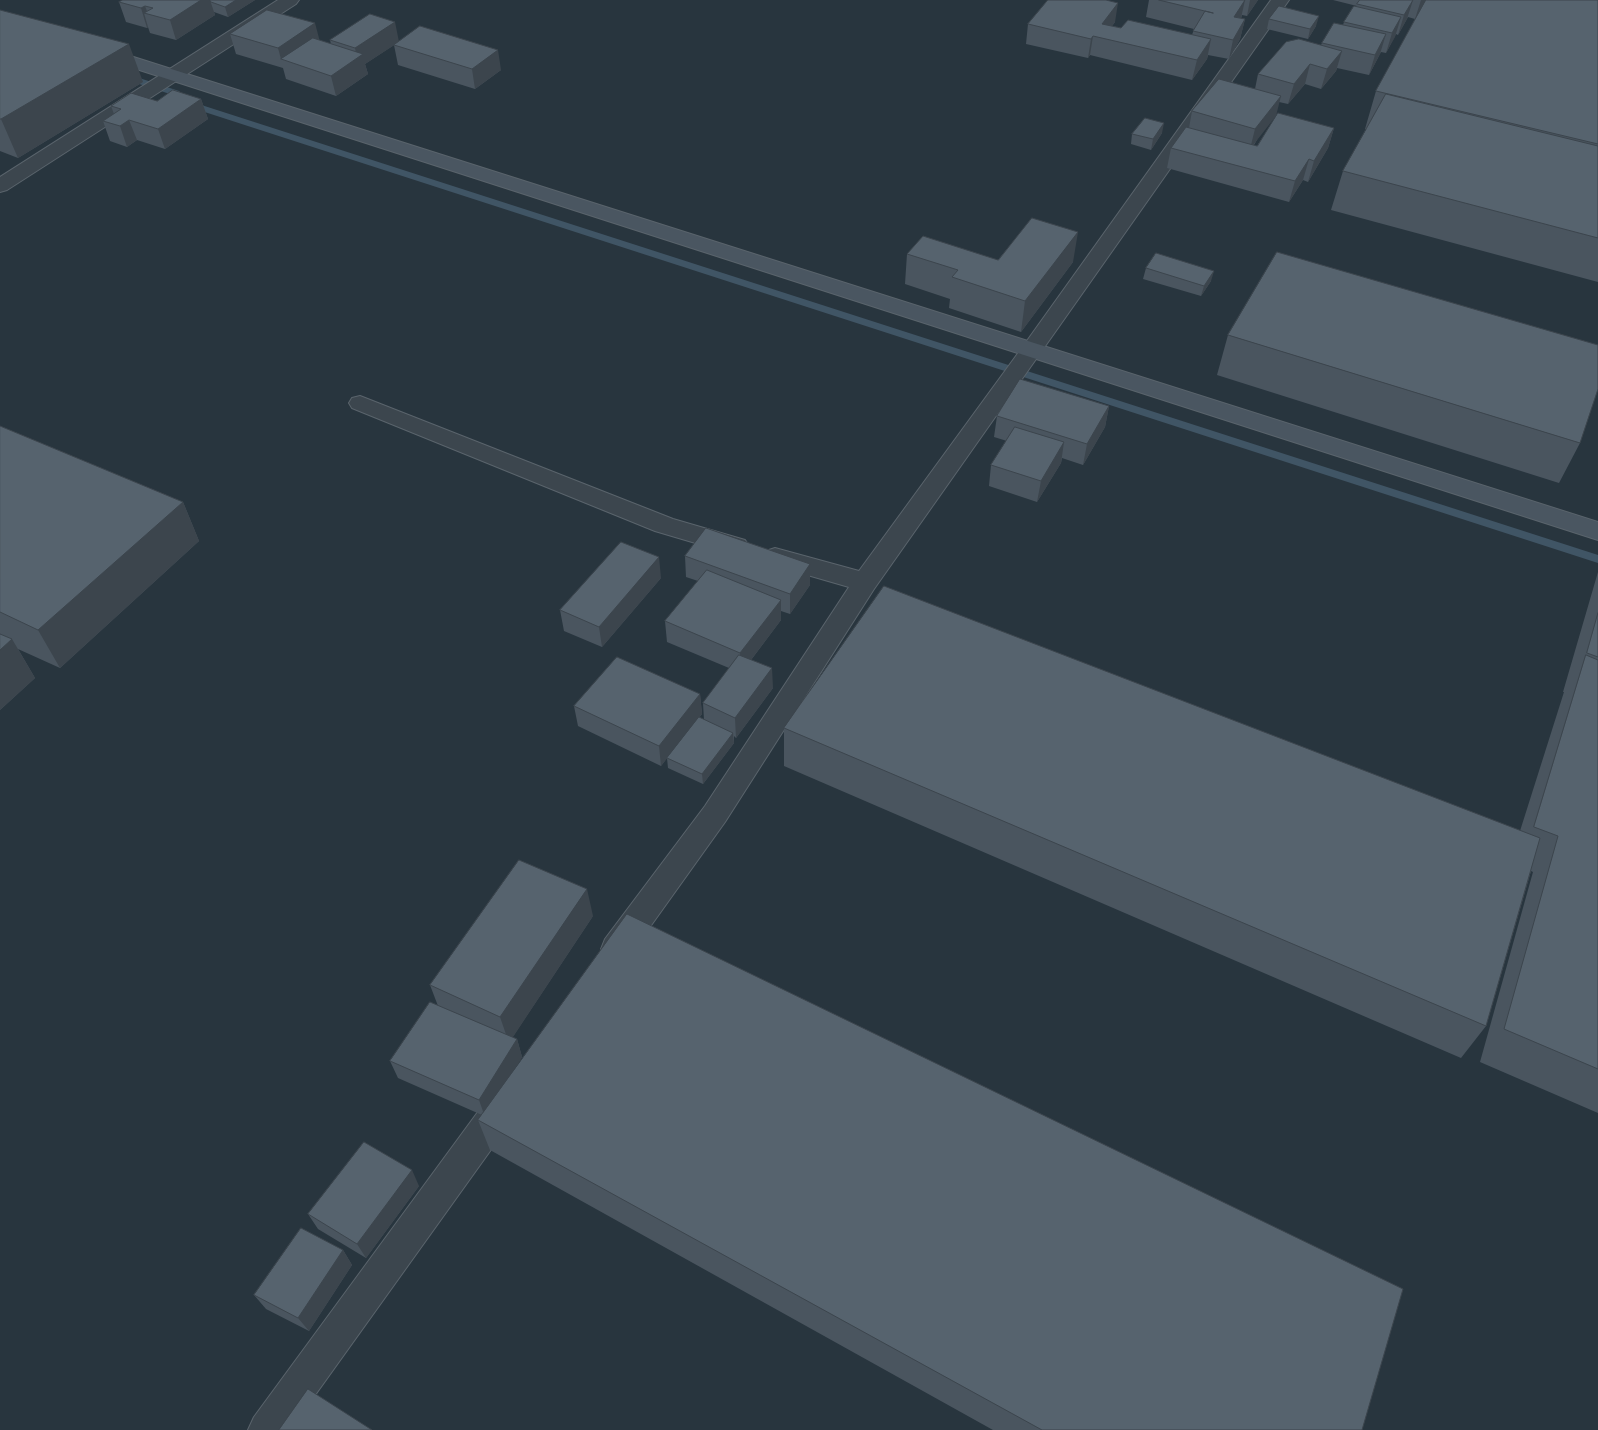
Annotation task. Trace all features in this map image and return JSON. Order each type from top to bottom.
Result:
[{"type":"street","points":[[0,186],[290,0]]},
{"type":"street","points":[[598,974],[715,814],[864,582],[1022,365],[1280,0]]},
{"type":"street","points":[[82,46],[174,75],[1022,365],[1598,531]]},
{"type":"street","points":[[360,403],[664,525],[864,582]]},
{"type":"street","points":[[266,1430],[523,1078]]},
{"type":"building","points":[[123,0],[201,0],[170,20],[144,13],[153,8],[145,6],[141,8],[119,2]]},
{"type":"building","points":[[210,0],[236,0],[225,7]]},
{"type":"building","points":[[1048,0],[1106,0],[1118,3],[1102,24],[1121,28],[1128,20],[1211,39],[1197,60],[1093,36],[1091,39],[1028,24]]},
{"type":"building","points":[[1159,0],[1245,0],[1234,17],[1245,19],[1233,40],[1193,31],[1205,11]]},
{"type":"building","points":[[1360,0],[1413,0],[1404,15],[1357,4]]},
{"type":"building","points":[[1426,0],[1598,0],[1598,144],[1376,91]]},
{"type":"building","points":[[1279,6],[1319,16],[1310,29],[1269,19]]},
{"type":"building","points":[[1354,6],[1401,17],[1392,33],[1344,22]]},
{"type":"building","points":[[0,10],[129,44],[0,119]]},
{"type":"building","points":[[267,10],[315,23],[278,48],[230,34]]},
{"type":"building","points":[[370,14],[395,22],[355,48],[330,40]]},
{"type":"building","points":[[1334,23],[1386,34],[1375,55],[1322,43]]},
{"type":"building","points":[[420,26],[498,50],[472,69],[394,45]]},
{"type":"building","points":[[313,38],[363,54],[331,76],[281,59]]},
{"type":"building","points":[[1299,39],[1342,51],[1327,69],[1310,64],[1294,84],[1258,74],[1286,42]]},
{"type":"building","points":[[1219,79],[1281,96],[1255,129],[1192,111]]},
{"type":"building","points":[[173,90],[201,99],[158,129],[129,120],[120,126],[103,121],[121,109],[111,106],[131,93],[157,101]]},
{"type":"building","points":[[1386,94],[1598,146],[1598,238],[1343,171]]},
{"type":"building","points":[[1278,113],[1334,128],[1314,161],[1309,159],[1295,181],[1171,148],[1186,127],[1257,146]]},
{"type":"building","points":[[1145,118],[1164,123],[1153,139],[1132,134]]},
{"type":"building","points":[[1032,218],[1078,232],[1025,301],[952,277],[958,270],[907,254],[923,236],[998,260]]},
{"type":"building","points":[[1277,252],[1598,345],[1598,389],[1580,443],[1228,335]]},
{"type":"building","points":[[1156,253],[1214,271],[1204,286],[1146,268]]},
{"type":"building","points":[[1020,379],[1109,406],[1087,444],[997,416]]},
{"type":"building","points":[[0,426],[183,502],[38,630],[0,612]]},
{"type":"building","points":[[1015,427],[1064,442],[1041,481],[991,465]]},
{"type":"building","points":[[706,528],[810,564],[790,594],[685,556]]},
{"type":"building","points":[[621,542],[659,557],[599,627],[560,610]]},
{"type":"building","points":[[707,570],[781,600],[740,653],[665,621]]},
{"type":"building","points":[[884,586],[1540,838],[1486,1026],[784,728]]},
{"type":"building","points":[[1598,613],[1598,657],[1587,653]]},
{"type":"building","points":[[0,634],[12,639],[0,650]]},
{"type":"building","points":[[739,655],[772,668],[735,718],[703,703]]},
{"type":"building","points":[[1586,655],[1598,660],[1598,1069],[1504,1029],[1558,836],[1534,827]]},
{"type":"building","points":[[617,657],[700,694],[659,746],[574,706]]},
{"type":"building","points":[[699,717],[733,733],[702,774],[667,758]]},
{"type":"building","points":[[519,860],[587,889],[500,1017],[430,985]]},
{"type":"building","points":[[627,914],[1403,1289],[1362,1430],[1042,1430],[478,1120]]},
{"type":"building","points":[[430,1002],[517,1039],[479,1100],[390,1061]]},
{"type":"building","points":[[364,1142],[412,1170],[357,1244],[308,1214]]},
{"type":"building","points":[[301,1228],[343,1250],[298,1318],[254,1295]]},
{"type":"building","points":[[308,1389],[372,1430],[279,1430]]},
{"type":"waterway","points":[[127,77],[176,93],[186,103],[1598,559]]}]
